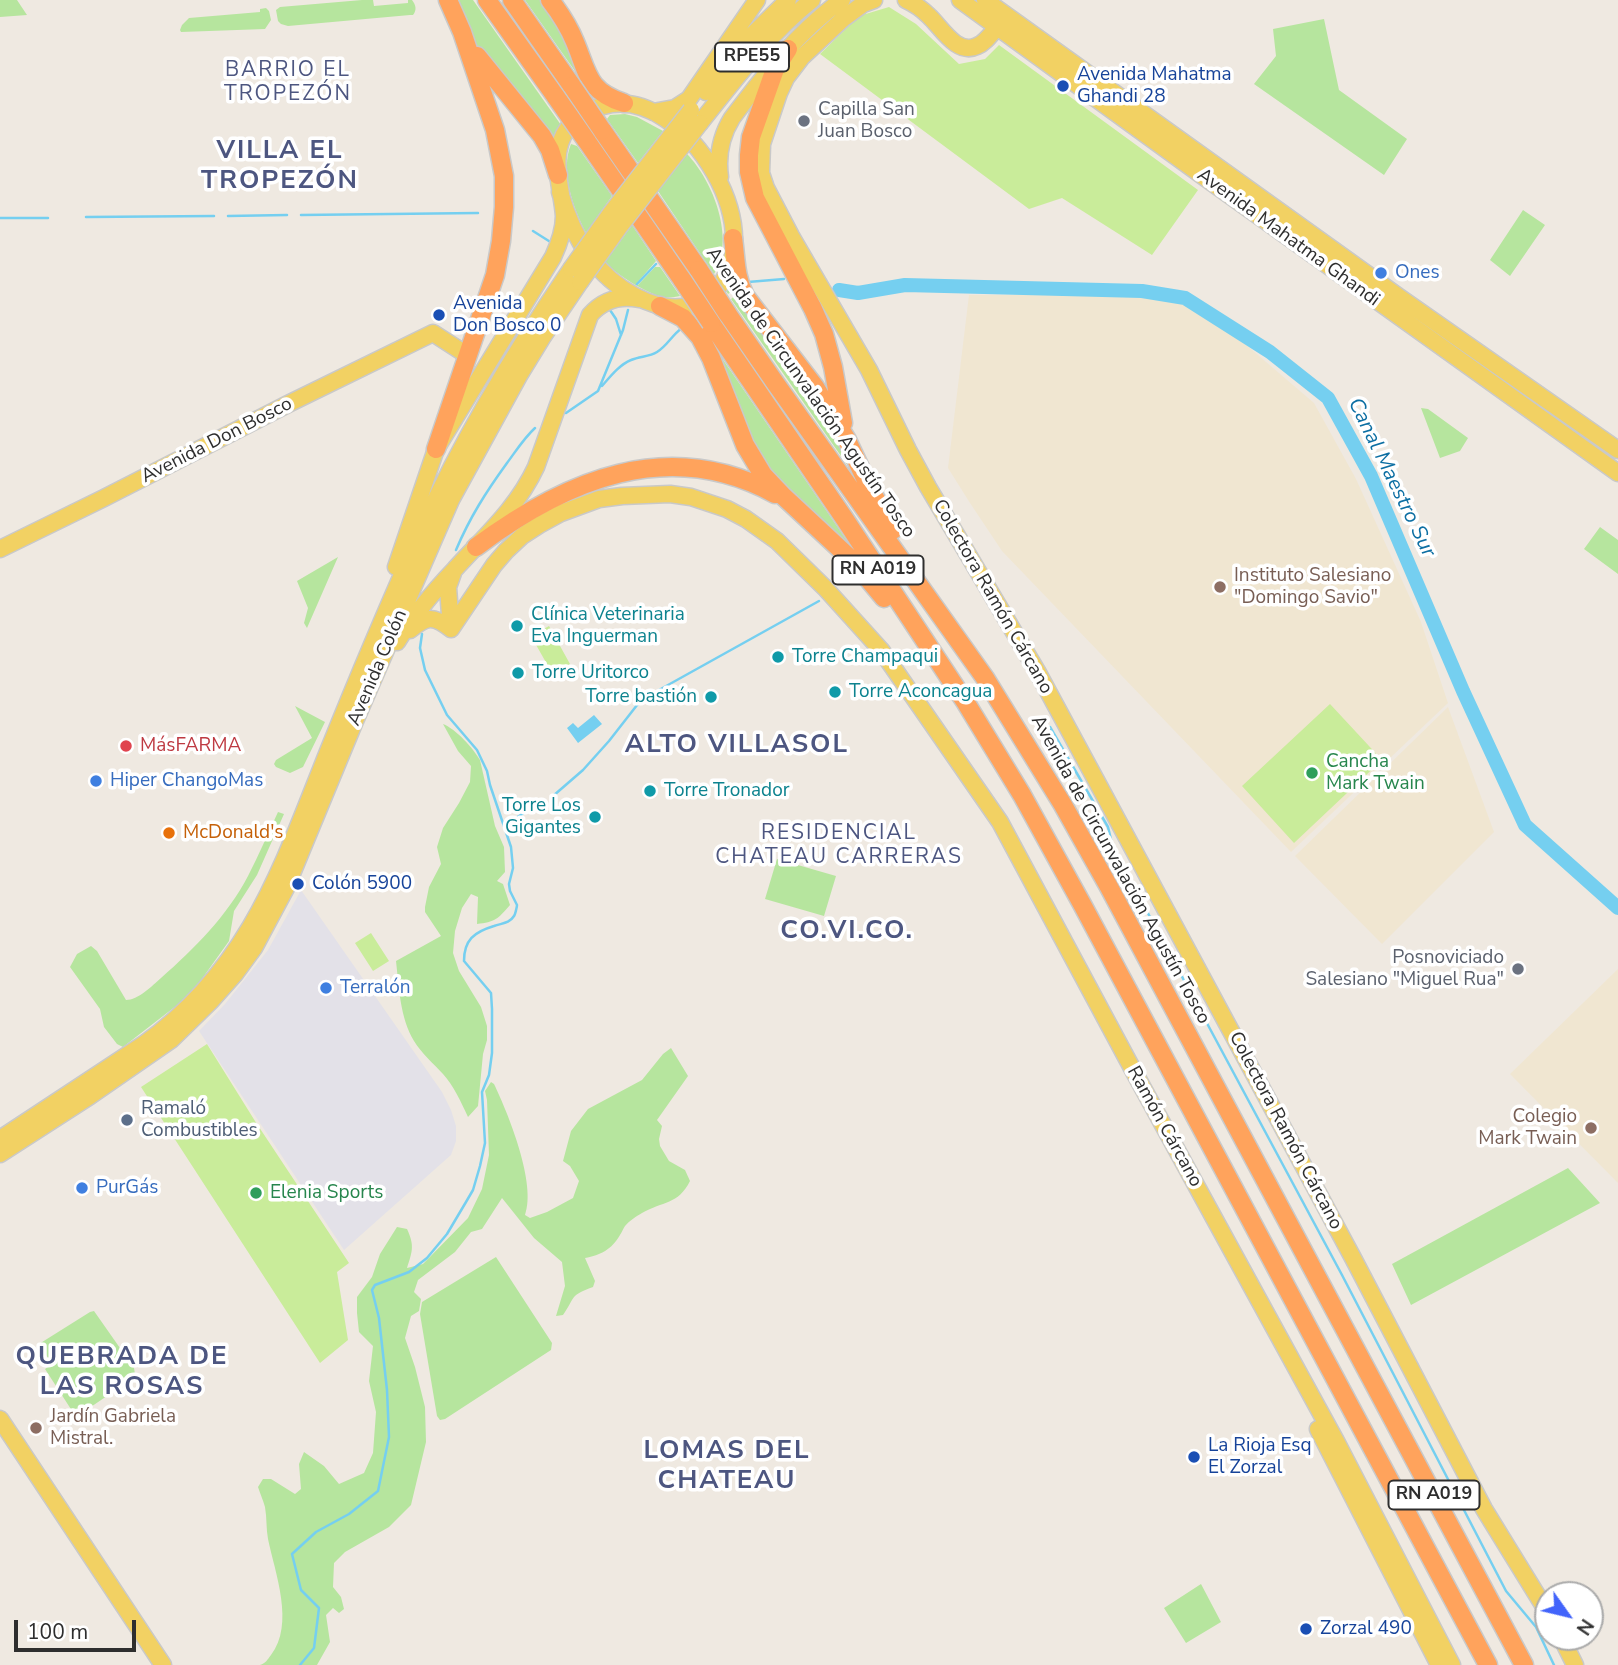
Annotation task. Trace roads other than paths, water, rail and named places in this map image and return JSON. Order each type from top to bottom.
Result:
[{"type":"highway","points":[[436,449],[495,275],[502,233],[504,192],[495,130],[462,32],[448,0]]},
{"type":"highway","name":"Avenida de Circunvalación Agustín Tosco","points":[[487,0],[712,323],[994,747],[1065,873],[1488,1665]]},
{"type":"highway","name":"Avenida de Circunvalación Agustín Tosco","points":[[512,0],[811,434],[985,678],[1049,781],[1103,875],[1524,1665]]},
{"type":"highway","points":[[550,0],[569,29],[594,86],[609,98],[624,103]]},
{"type":"highway","points":[[462,32],[485,68],[542,135],[550,150],[559,183]]},
{"type":"highway","points":[[788,49],[775,69],[755,127],[750,146],[749,172],[758,204],[824,334],[847,440]]},
{"type":"highway","points":[[733,238],[735,268],[744,296],[815,387],[847,440],[879,507],[950,610],[985,678]]},
{"type":"highway","points":[[660,306],[682,318],[701,337],[751,457],[771,484],[864,572],[950,698],[994,747]]},
{"type":"highway","points":[[476,547],[518,517],[572,489],[606,476],[642,468],[686,467],[726,474],[755,483],[790,503]]},
{"type":"main road","points":[[653,112],[675,108],[689,99],[757,0]]},
{"type":"main road","name":"RPE55","points":[[696,116],[751,36],[788,0]]},
{"type":"main road","name":"RPE55","points":[[696,116],[758,50],[812,0]]},
{"type":"main road","points":[[559,183],[570,224],[586,252],[618,285],[660,306],[694,304],[709,296],[717,289],[730,267],[734,250],[731,217],[719,173],[720,145],[727,126],[788,49],[842,0]]},
{"type":"main road","name":"Colectora Ramón Cárcano","points":[[874,0],[844,18],[802,57],[786,78],[762,144],[761,173],[766,188],[869,370],[908,450],[1037,671],[1286,1133],[1491,1522],[1534,1591]]},
{"type":"main road","points":[[906,0],[921,8],[953,41],[970,49],[980,45],[997,27],[990,4]]},
{"type":"main road","name":"Avenida Mahatma Ghandi","points":[[960,0],[1618,473]]},
{"type":"main road","name":"Avenida Mahatma Ghandi","points":[[990,4],[1377,282],[1618,450]]},
{"type":"main road","points":[[383,621],[392,577],[436,449],[559,246],[563,225],[559,150],[571,125],[584,114],[599,107],[624,103],[653,112],[672,123],[699,150],[725,196]]},
{"type":"main road","name":"Avenida Colón","points":[[0,1154],[158,1050],[198,1015],[254,948],[281,900],[430,545],[456,490],[575,275],[617,205],[696,116]]},
{"type":"main road","name":"Avenida Colón","points":[[0,1139],[154,1037],[198,997],[229,961],[258,917],[271,891],[423,527],[457,455],[507,368],[575,275]]},
{"type":"main road","points":[[374,680],[400,638],[442,583],[507,513],[533,473],[590,316],[608,301],[622,298],[642,299]]},
{"type":"main road","name":"Avenida Don Bosco","points":[[0,549],[433,333],[467,355]]},
{"type":"main road","name":"Ramón Cárcano","points":[[451,629],[494,565],[522,536],[538,524],[561,513],[599,499],[622,495],[670,494],[691,497],[746,519],[777,541],[825,588],[881,650],[1000,822],[1133,1070],[1439,1665]]},
{"type":"main road","points":[[451,629],[448,587],[456,567]]},
{"type":"main road","points":[[449,605],[462,608],[471,600]]},
{"type":"main road","points":[[400,638],[428,618],[438,620],[451,629]]},
{"type":"main road","points":[[0,1419],[163,1665]]},
{"type":"main road","name":"Ramón Cárcano","points":[[1326,1447],[1452,1665]]},
{"type":"water","points":[[594,715],[602,724],[578,743],[567,728],[573,723],[578,728]]},
{"type":"waterway","name":"Canal Maestro Sur","points":[[301,215],[478,213]]},
{"type":"waterway","name":"Canal Maestro Sur","points":[[228,216],[287,215]]},
{"type":"waterway","name":"Canal Maestro Sur","points":[[86,217],[214,216]]},
{"type":"waterway","name":"Canal Maestro Sur","points":[[0,218],[48,218]]},
{"type":"waterway","name":"Canal Maestro Sur","points":[[533,231],[552,243]]},
{"type":"waterway","points":[[637,284],[656,264]]},
{"type":"waterway","name":"Canal Maestro Sur","points":[[748,282],[784,279]]},
{"type":"waterway","name":"Canal Maestro Sur","points":[[839,290],[858,293],[905,285],[1142,291],[1185,298],[1270,352],[1328,398],[1371,476],[1463,691],[1525,825],[1618,908]]},
{"type":"waterway","points":[[610,310],[621,335]]},
{"type":"waterway","points":[[566,413],[598,391],[623,330],[628,310]]},
{"type":"waterway","name":"Canal Maestro Sur","points":[[602,386],[623,365],[664,347],[682,328]]},
{"type":"waterway","points":[[456,550],[485,495],[535,428]]},
{"type":"waterway","points":[[553,796],[583,770],[641,700],[819,601]]},
{"type":"waterway","points":[[300,1665],[314,1648],[319,1608],[301,1590],[292,1554],[316,1532],[349,1514],[378,1491],[389,1437],[379,1318],[372,1290],[375,1285],[409,1272],[427,1258],[447,1234],[473,1190],[485,1143],[482,1092],[489,1075],[492,1053],[492,1009],[491,993],[464,961],[464,954],[472,938],[487,928],[510,921],[517,906],[509,884],[513,868],[511,847],[487,771],[477,750],[447,715],[425,670],[420,648],[422,634]]},
{"type":"waterway","points":[[1050,727],[1108,827],[1113,848],[1342,1275],[1506,1591],[1536,1627],[1554,1665]]},
{"type":"waterway","points":[[505,825],[530,809]]},
{"type":"place","name":"Avenida Mahatma Ghandi 28","points":[[1063,86]]},
{"type":"place","name":"Capilla San Juan Bosco","points":[[804,121]]},
{"type":"place","name":"Ones","points":[[1381,273]]},
{"type":"place","name":"Avenida Don Bosco 0","points":[[439,315]]},
{"type":"place","name":"Instituto Salesiano \"Domingo Savio\"","points":[[1220,587]]},
{"type":"place","name":"Clínica Veterinaria Eva Inguerman","points":[[517,626]]},
{"type":"place","name":"Torre Champaqui","points":[[778,657]]},
{"type":"place","name":"Torre Uritorco","points":[[518,673]]},
{"type":"place","name":"Torre Aconcagua","points":[[835,692]]},
{"type":"place","name":"Torre bastión","points":[[711,697]]},
{"type":"place","name":"MásFARMA","points":[[126,746]]},
{"type":"place","name":"Cancha Mark Twain","points":[[1312,773]]},
{"type":"place","name":"Hiper ChangoMas","points":[[96,781]]},
{"type":"place","name":"Torre Tronador","points":[[650,791]]},
{"type":"place","name":"Torre Los Gigantes","points":[[595,817]]},
{"type":"place","name":"McDonald's","points":[[169,833]]},
{"type":"place","name":"Colón 5900","points":[[298,884]]},
{"type":"place","name":"Posnoviciado Salesiano \"Miguel Rua\"","points":[[1518,969]]},
{"type":"place","name":"Terralón","points":[[326,988]]},
{"type":"place","name":"Ramaló Combustibles","points":[[127,1120]]},
{"type":"place","name":"Colegio Mark Twain","points":[[1591,1128]]},
{"type":"place","name":"PurGás","points":[[82,1188]]},
{"type":"place","name":"Elenia Sports","points":[[256,1193]]},
{"type":"place","name":"Jardín Gabriela Mistral.","points":[[36,1428]]},
{"type":"place","name":"La Rioja Esq El Zorzal","points":[[1194,1457]]},
{"type":"place","name":"Zorzal 490","points":[[1306,1629]]},
{"type":"district","name":"BARRIO EL TROPEZÓN","points":[[288,83]]},
{"type":"district","name":"VILLA EL TROPEZÓN","points":[[280,167]]},
{"type":"district","name":"ALTO VILLASOL","points":[[737,746]]},
{"type":"district","name":"RESIDENCIAL CHATEAU CARRERAS","points":[[839,846]]},
{"type":"district","name":"CO.VI.CO.","points":[[847,932]]},
{"type":"district","name":"QUEBRADA DE LAS ROSAS","points":[[122,1373]]},
{"type":"district","name":"LOMAS DEL CHATEAU","points":[[727,1467]]}]
